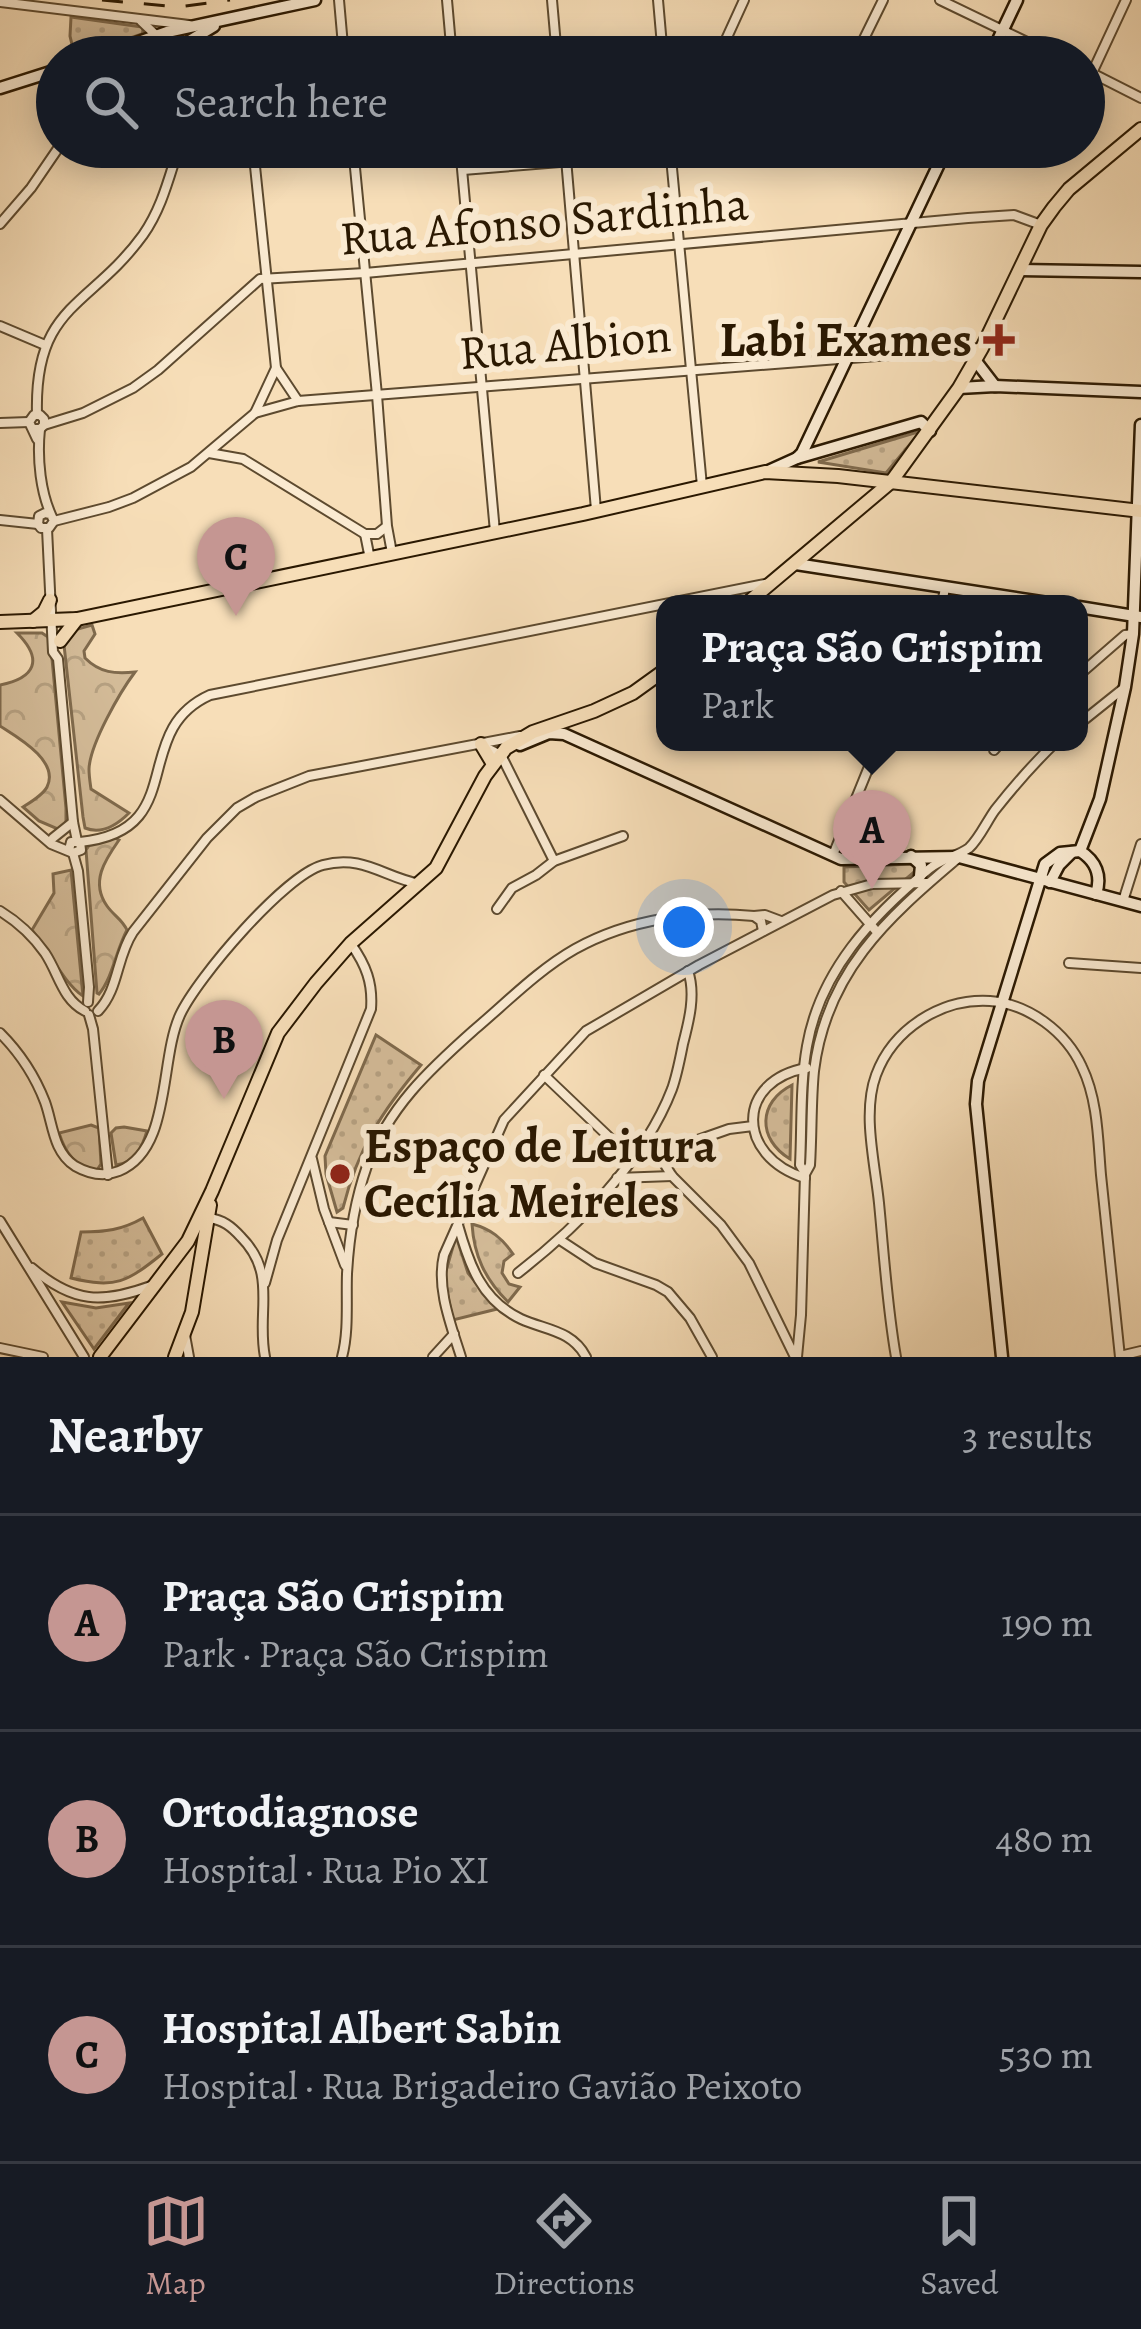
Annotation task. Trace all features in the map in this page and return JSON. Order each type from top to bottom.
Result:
[{"type":"main road","points":[[1105,159],[1141,129]]},
{"type":"main road","points":[[757,595],[891,482],[979,354],[1041,225],[1069,189],[1094,168]]},
{"type":"main road","points":[[913,454],[916,475],[926,487]]},
{"type":"main road","points":[[0,622],[76,619],[765,472],[1139,511]]},
{"type":"main road","points":[[846,477],[860,490],[863,507]]},
{"type":"main road","points":[[32,622],[50,602],[76,619]]},
{"type":"main road","points":[[60,640],[76,619]]},
{"type":"main road","points":[[175,1357],[197,1285],[212,1192],[278,1033],[351,944],[441,861],[497,759],[511,743],[633,694],[656,677]]},
{"type":"main road","points":[[570,720],[571,737]]},
{"type":"main road","points":[[481,744],[497,759]]},
{"type":"main road","points":[[100,1357],[204,1222]]},
{"type":"main road","points":[[173,1264],[187,1268],[197,1285]]},
{"type":"street","points":[[249,0],[253,14]]},
{"type":"street","points":[[139,19],[156,35],[315,0]]},
{"type":"street","points":[[339,0],[342,36]]},
{"type":"street","points":[[447,0],[450,36]]},
{"type":"street","points":[[552,0],[555,36]]},
{"type":"street","points":[[658,0],[661,36]]},
{"type":"street","points":[[728,36],[744,0]]},
{"type":"street","points":[[865,36],[883,0]]},
{"type":"street","points":[[940,0],[1015,36]]},
{"type":"street","points":[[1000,36],[1017,0]]},
{"type":"street","points":[[1105,39],[1126,0]]},
{"type":"street","points":[[0,2],[197,26]]},
{"type":"street","points":[[198,36],[227,19]]},
{"type":"street","points":[[0,88],[36,77]]},
{"type":"street","points":[[1105,80],[1141,98]]},
{"type":"street","points":[[0,224],[45,168]]},
{"type":"street","points":[[108,1174],[58,659],[60,640],[50,602],[38,423],[39,365],[59,320],[141,237],[172,168]]},
{"type":"street","points":[[255,168],[276,368],[298,401]]},
{"type":"street","points":[[354,168],[392,554]]},
{"type":"street","points":[[488,168],[462,170],[495,532]]},
{"type":"street","points":[[567,168],[596,511]]},
{"type":"street","points":[[672,168],[702,488]]},
{"type":"street","points":[[796,458],[937,168]]},
{"type":"street","name":"Rua Afonso Sardinha","points":[[267,279],[1014,215],[1041,225]]},
{"type":"street","points":[[1020,270],[1141,272]]},
{"type":"street","points":[[0,423],[59,421],[133,388],[254,282],[267,279]]},
{"type":"street","points":[[0,326],[45,345]]},
{"type":"street","points":[[979,354],[995,386]]},
{"type":"street","name":"Rua Albion","points":[[255,413],[298,401],[482,386],[847,358],[979,354]]},
{"type":"street","points":[[0,520],[45,520],[109,507],[146,493],[209,453],[255,413],[276,368]]},
{"type":"street","points":[[959,388],[1141,392]]},
{"type":"street","points":[[765,472],[796,458],[920,422],[930,431]]},
{"type":"street","points":[[1077,850],[1100,800],[1138,616],[1141,425]]},
{"type":"street","points":[[236,430],[243,459]]},
{"type":"street","points":[[209,453],[243,459],[365,534],[377,534],[387,526]]},
{"type":"street","points":[[365,534],[370,559]]},
{"type":"street","points":[[796,564],[982,595]]},
{"type":"street","points":[[708,595],[773,582]]},
{"type":"street","points":[[944,595],[945,588]]},
{"type":"street","points":[[0,800],[50,839],[75,846],[92,841],[127,828],[142,813],[171,729],[186,708],[210,695],[656,605]]},
{"type":"street","points":[[1088,609],[1138,616]]},
{"type":"street","points":[[54,621],[53,652],[58,659]]},
{"type":"street","points":[[1088,667],[1125,635],[1133,634]]},
{"type":"street","points":[[1088,717],[1125,687]]},
{"type":"street","points":[[554,861],[497,759],[549,734],[571,737],[841,859],[953,857],[1141,906]]},
{"type":"street","points":[[0,911],[40,946],[71,1003],[91,1008],[110,998],[123,948],[133,932],[237,808],[309,776],[527,735]]},
{"type":"street","points":[[866,751],[873,754]]},
{"type":"street","points":[[832,851],[874,751]]},
{"type":"street","points":[[796,1357],[805,1176],[800,1165],[810,1030],[820,1003],[868,924],[967,849],[1048,751]]},
{"type":"street","points":[[50,839],[73,822]]},
{"type":"street","points":[[496,909],[512,888],[554,861],[623,836]]},
{"type":"street","points":[[972,844],[975,862]]},
{"type":"street","points":[[1123,901],[1141,844]]},
{"type":"street","points":[[1002,1357],[976,1093],[1045,881],[1045,864],[1051,857],[1077,850]]},
{"type":"street","points":[[1077,850],[1096,868],[1096,894]]},
{"type":"street","points":[[805,1176],[768,1159],[753,1126],[756,1108],[769,1085],[809,1068],[843,983],[920,881],[921,865],[911,856]]},
{"type":"street","points":[[0,1034],[34,1077],[64,1157],[90,1173],[108,1174],[136,1162],[150,1140],[172,1039],[186,1004],[276,897],[302,875],[325,864],[368,864],[420,884]]},
{"type":"street","points":[[394,877],[399,900]]},
{"type":"street","points":[[435,1354],[460,1354],[441,1272],[444,1255],[504,1120],[586,1031],[688,971],[842,891],[920,881]]},
{"type":"street","points":[[842,891],[877,932]]},
{"type":"street","points":[[342,1357],[353,1225],[367,1165],[407,1093],[433,1066],[575,949],[640,924],[686,915],[782,921]]},
{"type":"street","points":[[754,916],[761,921],[763,932]]},
{"type":"street","points":[[266,1357],[262,1332],[265,1283],[277,1240],[371,1009],[371,983],[351,944]]},
{"type":"street","points":[[848,951],[858,959]]},
{"type":"street","points":[[1069,963],[1141,968]]},
{"type":"street","points":[[518,1274],[560,1240],[617,1178],[647,1136],[673,1088],[690,1006],[688,971]]},
{"type":"street","points":[[832,977],[843,983]]},
{"type":"street","points":[[896,1357],[871,1121],[874,1078],[886,1055],[917,1021],[964,1002],[1003,1002],[1039,1017],[1064,1039],[1085,1072],[1098,1140],[1120,1357],[1141,1351]]},
{"type":"street","points":[[820,1003],[831,1007]]},
{"type":"street","points":[[810,1030],[822,1033]]},
{"type":"street","points":[[544,1076],[631,1158]]},
{"type":"street","points":[[658,1154],[729,1129],[753,1126]]},
{"type":"street","points":[[647,1136],[672,1176],[742,1253],[796,1357]]},
{"type":"street","points":[[312,1158],[348,1272]]},
{"type":"street","points":[[617,1178],[672,1176]]},
{"type":"street","points":[[0,1222],[84,1357]]},
{"type":"street","points":[[204,1222],[230,1226],[256,1255],[265,1283]]},
{"type":"street","points":[[329,1222],[353,1225]]},
{"type":"street","points":[[458,1223],[474,1275],[492,1299],[520,1318],[566,1335],[586,1357]]},
{"type":"street","points":[[560,1240],[596,1263],[668,1292],[690,1318],[712,1357]]},
{"type":"street","points":[[27,1263],[59,1289],[94,1298],[114,1298],[158,1284]]},
{"type":"street","points":[[184,1333],[189,1357]]},
{"type":"street","points":[[435,1354],[454,1334]]},
{"type":"street","points":[[0,1348],[43,1357]]},
{"type":"green space","points":[[71,17],[142,27],[143,31],[136,36],[70,36]]},
{"type":"green space","points":[[921,431],[886,473],[818,462]]},
{"type":"green space","points":[[92,625],[95,634],[84,651],[85,658],[108,671],[135,672],[100,733],[89,769],[91,789],[129,813],[97,830],[85,828],[83,817],[63,636]]},
{"type":"green space","points":[[17,633],[42,633],[51,648],[66,808],[66,823],[60,830],[23,807],[45,790],[48,768],[35,751],[0,726],[0,685],[21,678],[32,666],[31,652]]},
{"type":"green space","points":[[119,840],[105,863],[100,888],[107,906],[127,930],[99,994],[86,850],[90,844]]},
{"type":"green space","points":[[912,864],[919,868],[869,910],[844,882],[844,867]]},
{"type":"green space","points":[[71,870],[83,996],[32,930],[54,893],[53,874]]},
{"type":"green space","points":[[376,1035],[421,1065],[373,1131],[343,1208],[337,1212],[325,1156]]},
{"type":"green space","points":[[792,1085],[790,1159],[772,1141],[766,1121],[773,1101]]},
{"type":"green space","points":[[91,1125],[99,1128],[101,1164],[97,1170],[72,1158],[59,1133]]},
{"type":"green space","points":[[124,1127],[147,1131],[137,1154],[116,1165],[111,1133]]},
{"type":"green space","points":[[143,1218],[162,1254],[120,1281],[71,1278],[81,1232],[113,1230]]},
{"type":"green space","points":[[472,1224],[496,1235],[513,1254],[504,1261],[502,1273],[509,1284],[520,1287],[508,1302],[482,1266]]},
{"type":"green space","points":[[456,1236],[468,1273],[497,1309],[453,1320],[444,1278]]},
{"type":"green space","points":[[62,1302],[96,1308],[129,1303],[94,1349]]},
{"type":"railway","points":[[102,0],[178,7],[230,0]]},
{"type":"place","name":"Labi Exames","points":[[999,340]]},
{"type":"place","name":"Hospital Albert Sabin","points":[[236,616]]},
{"type":"place","name":"Praça São Crispim","points":[[872,889]]},
{"type":"place","name":"Ortodiagnose","points":[[224,1099]]},
{"type":"place","name":"Espaço de Leitura Cecília Meireles","points":[[340,1174]]}]
